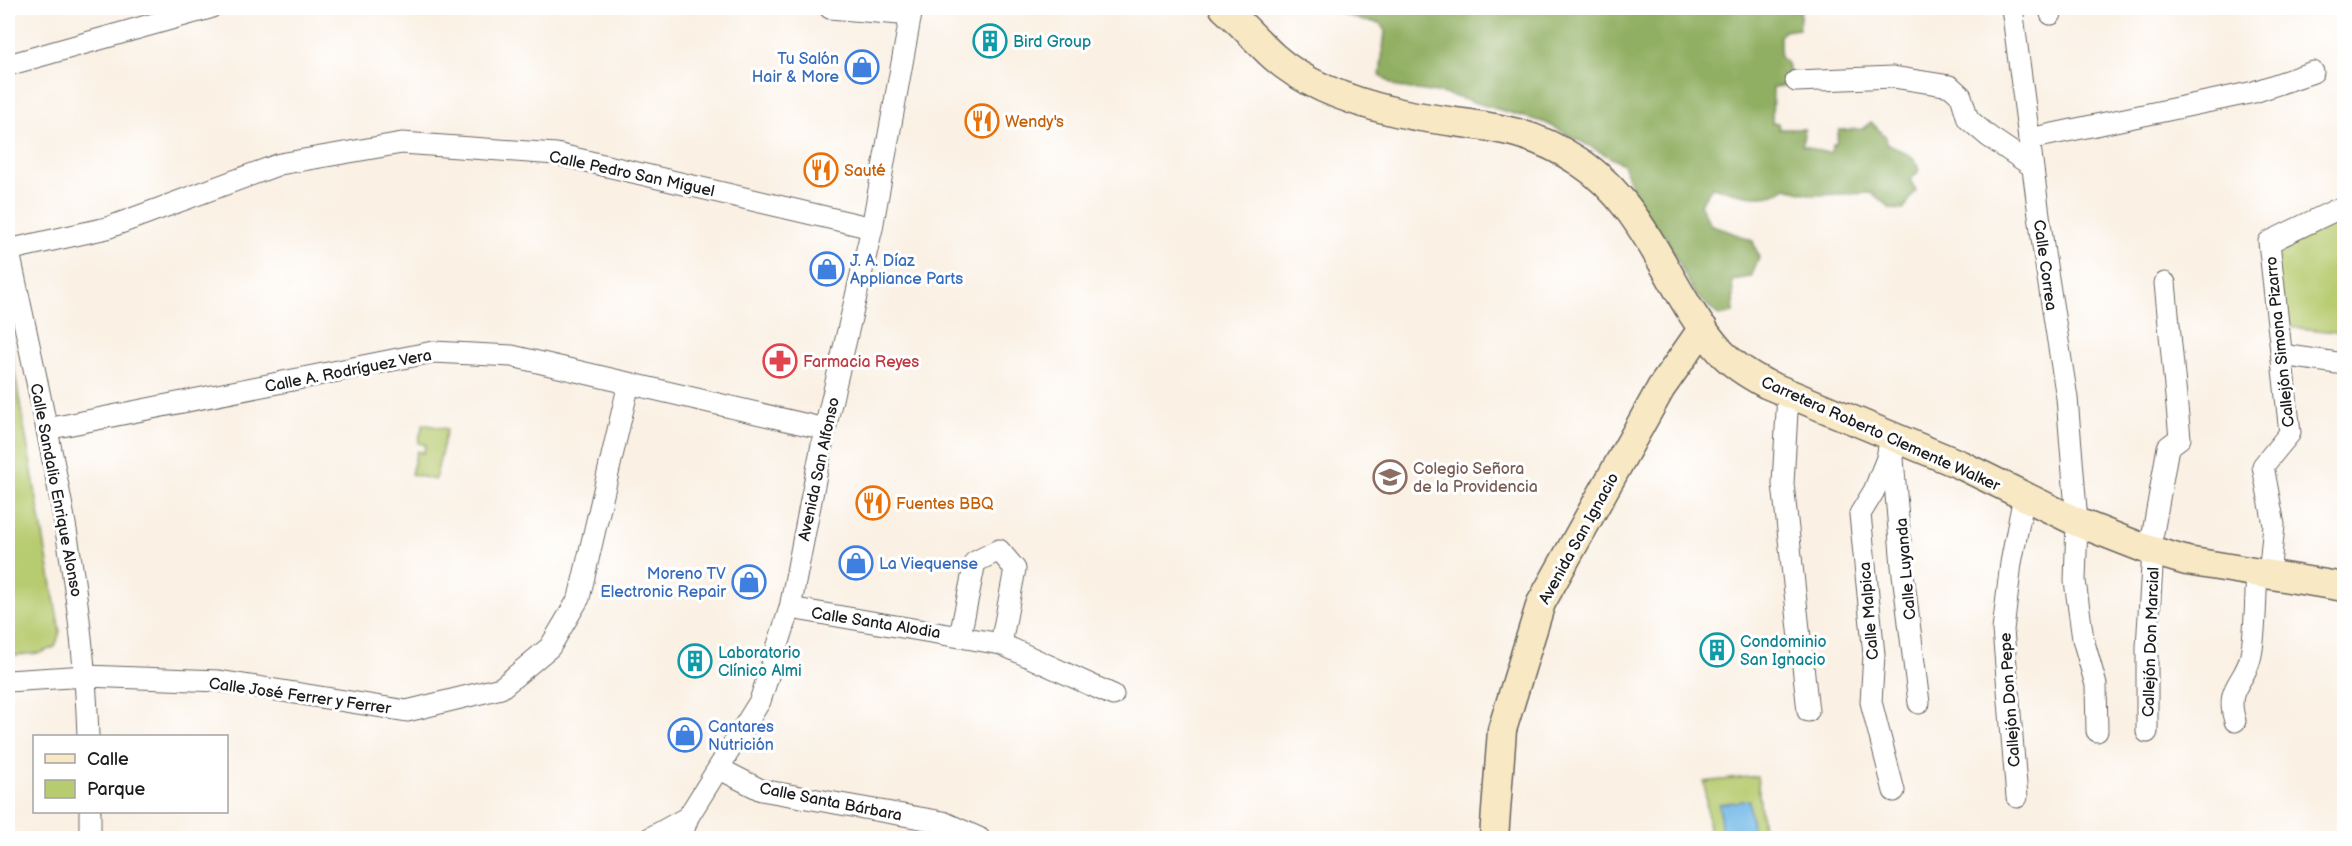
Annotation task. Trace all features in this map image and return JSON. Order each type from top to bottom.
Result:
[{"type":"main road","name":"Carretera Roberto Clemente Walker","points":[[1224,8],[1274,57],[1327,89],[1397,112],[1517,131],[1579,161],[1606,182],[1638,221],[1703,328],[1722,353],[1743,371],[1788,393],[1891,435],[2077,522],[2150,550],[2187,561],[2344,587]]},
{"type":"main road","name":"Avenida San Ignacio","points":[[1494,838],[1502,730],[1541,603],[1661,388],[1703,328]]},
{"type":"street","points":[[8,66],[210,8]]},
{"type":"street","points":[[830,8],[912,11]]},
{"type":"street","name":"Calle Correa","points":[[2012,8],[2032,166],[2067,398],[2077,522],[2075,581],[2083,639],[2096,685],[2097,731]]},
{"type":"street","name":"Avenida San Alfonso","points":[[681,838],[688,817],[720,769],[760,701],[790,608],[825,429],[872,228],[912,11]]},
{"type":"street","points":[[2029,139],[2254,92],[2313,72]]},
{"type":"street","points":[[1796,81],[1893,77],[1950,86],[1961,96],[1968,119],[1988,136],[2032,166]]},
{"type":"street","name":"Calle Pedro San Miguel","points":[[8,249],[106,228],[280,164],[402,143],[556,154],[872,228]]},
{"type":"street","name":"Callejón Simona Pizarro","points":[[2235,721],[2231,710],[2232,697],[2251,656],[2263,575],[2274,525],[2263,466],[2290,433],[2269,242],[2344,207]]},
{"type":"street","name":"Calle Sandalio Enrique Alonso","points":[[8,249],[74,568],[86,676],[88,735]]},
{"type":"street","name":"Callejón Don Marcial","points":[[2147,732],[2150,550],[2168,447],[2180,438],[2165,283]]},
{"type":"street","name":"Calle A. Rodríguez Vera","points":[[47,429],[433,352],[512,356],[825,429]]},
{"type":"street","points":[[2282,355],[2344,364]]},
{"type":"street","name":"Calle José Ferrer y Ferrer","points":[[8,681],[86,676],[219,681],[407,711],[501,688],[550,647],[579,598],[629,383]]},
{"type":"street","points":[[1788,393],[1783,484],[1808,711]]},
{"type":"street","name":"Calle Luyanda","points":[[1891,435],[1902,566],[1920,703]]},
{"type":"street","name":"Calle Malpica","points":[[1891,435],[1887,458],[1874,491],[1860,514],[1860,525],[1874,655],[1871,702],[1894,791]]},
{"type":"street","name":"Callejón Don Pepe","points":[[2017,797],[2003,630],[2011,563],[2024,496]]},
{"type":"street","name":"Calle Santa Alodia","points":[[790,608],[960,636],[975,562],[999,550],[1015,569],[1001,644]]},
{"type":"street","points":[[960,636],[1001,644],[1113,695]]},
{"type":"street","name":"Calle Santa Bárbara","points":[[720,769],[761,790],[943,822],[979,838]]},
{"type":"street","points":[[90,813],[90,838]]},
{"type":"street","points":[[650,838],[688,817]]},
{"type":"green space","points":[[1327,8],[1801,8],[1799,29],[1784,31],[1780,36],[1780,57],[1786,62],[1792,78],[1783,86],[1773,87],[1772,123],[1778,123],[1779,129],[1805,129],[1802,145],[1830,154],[1833,144],[1836,144],[1839,130],[1862,129],[1871,122],[1886,137],[1886,143],[1915,161],[1919,171],[1910,180],[1916,190],[1903,210],[1891,209],[1872,193],[1813,195],[1786,188],[1778,193],[1759,196],[1712,187],[1700,204],[1710,224],[1753,241],[1759,258],[1751,277],[1732,280],[1734,313],[1719,316],[1694,293],[1665,236],[1628,209],[1631,186],[1623,164],[1546,123],[1445,94],[1397,87],[1380,76],[1385,31],[1380,23],[1363,21]]},
{"type":"green space","points":[[2344,211],[2344,333],[2280,326],[2273,245]]},
{"type":"green space","points":[[8,334],[60,632],[55,647],[40,653],[8,656]]},
{"type":"green space","points":[[423,424],[447,429],[435,480],[411,474],[417,451],[423,453],[426,445],[418,443]]},
{"type":"green space","points":[[1757,776],[1764,838],[1710,838],[1704,782]]},
{"type":"water","points":[[1749,800],[1753,838],[1722,838],[1719,804]]},
{"type":"place","name":"Bird Group","points":[[990,41]]},
{"type":"place","name":"Tu Salón Hair & More","points":[[862,67]]},
{"type":"place","name":"Wendy's","points":[[982,121]]},
{"type":"place","name":"Sauté","points":[[821,170]]},
{"type":"place","name":"J. A. Díaz Appliance Parts","points":[[827,269]]},
{"type":"place","name":"Farmacia Reyes","points":[[780,361]]},
{"type":"place","name":"Colegio Señora de la Providencia","points":[[1390,477]]},
{"type":"place","name":"Fuentes BBQ","points":[[873,503]]},
{"type":"place","name":"La Viequense","points":[[856,563]]},
{"type":"place","name":"Moreno TV Electronic Repair","points":[[749,582]]},
{"type":"place","name":"Condominio San Ignacio","points":[[1717,650]]},
{"type":"place","name":"Laboratorio Clínico Almi","points":[[695,661]]},
{"type":"place","name":"Cantares Nutrición","points":[[685,735]]}]
